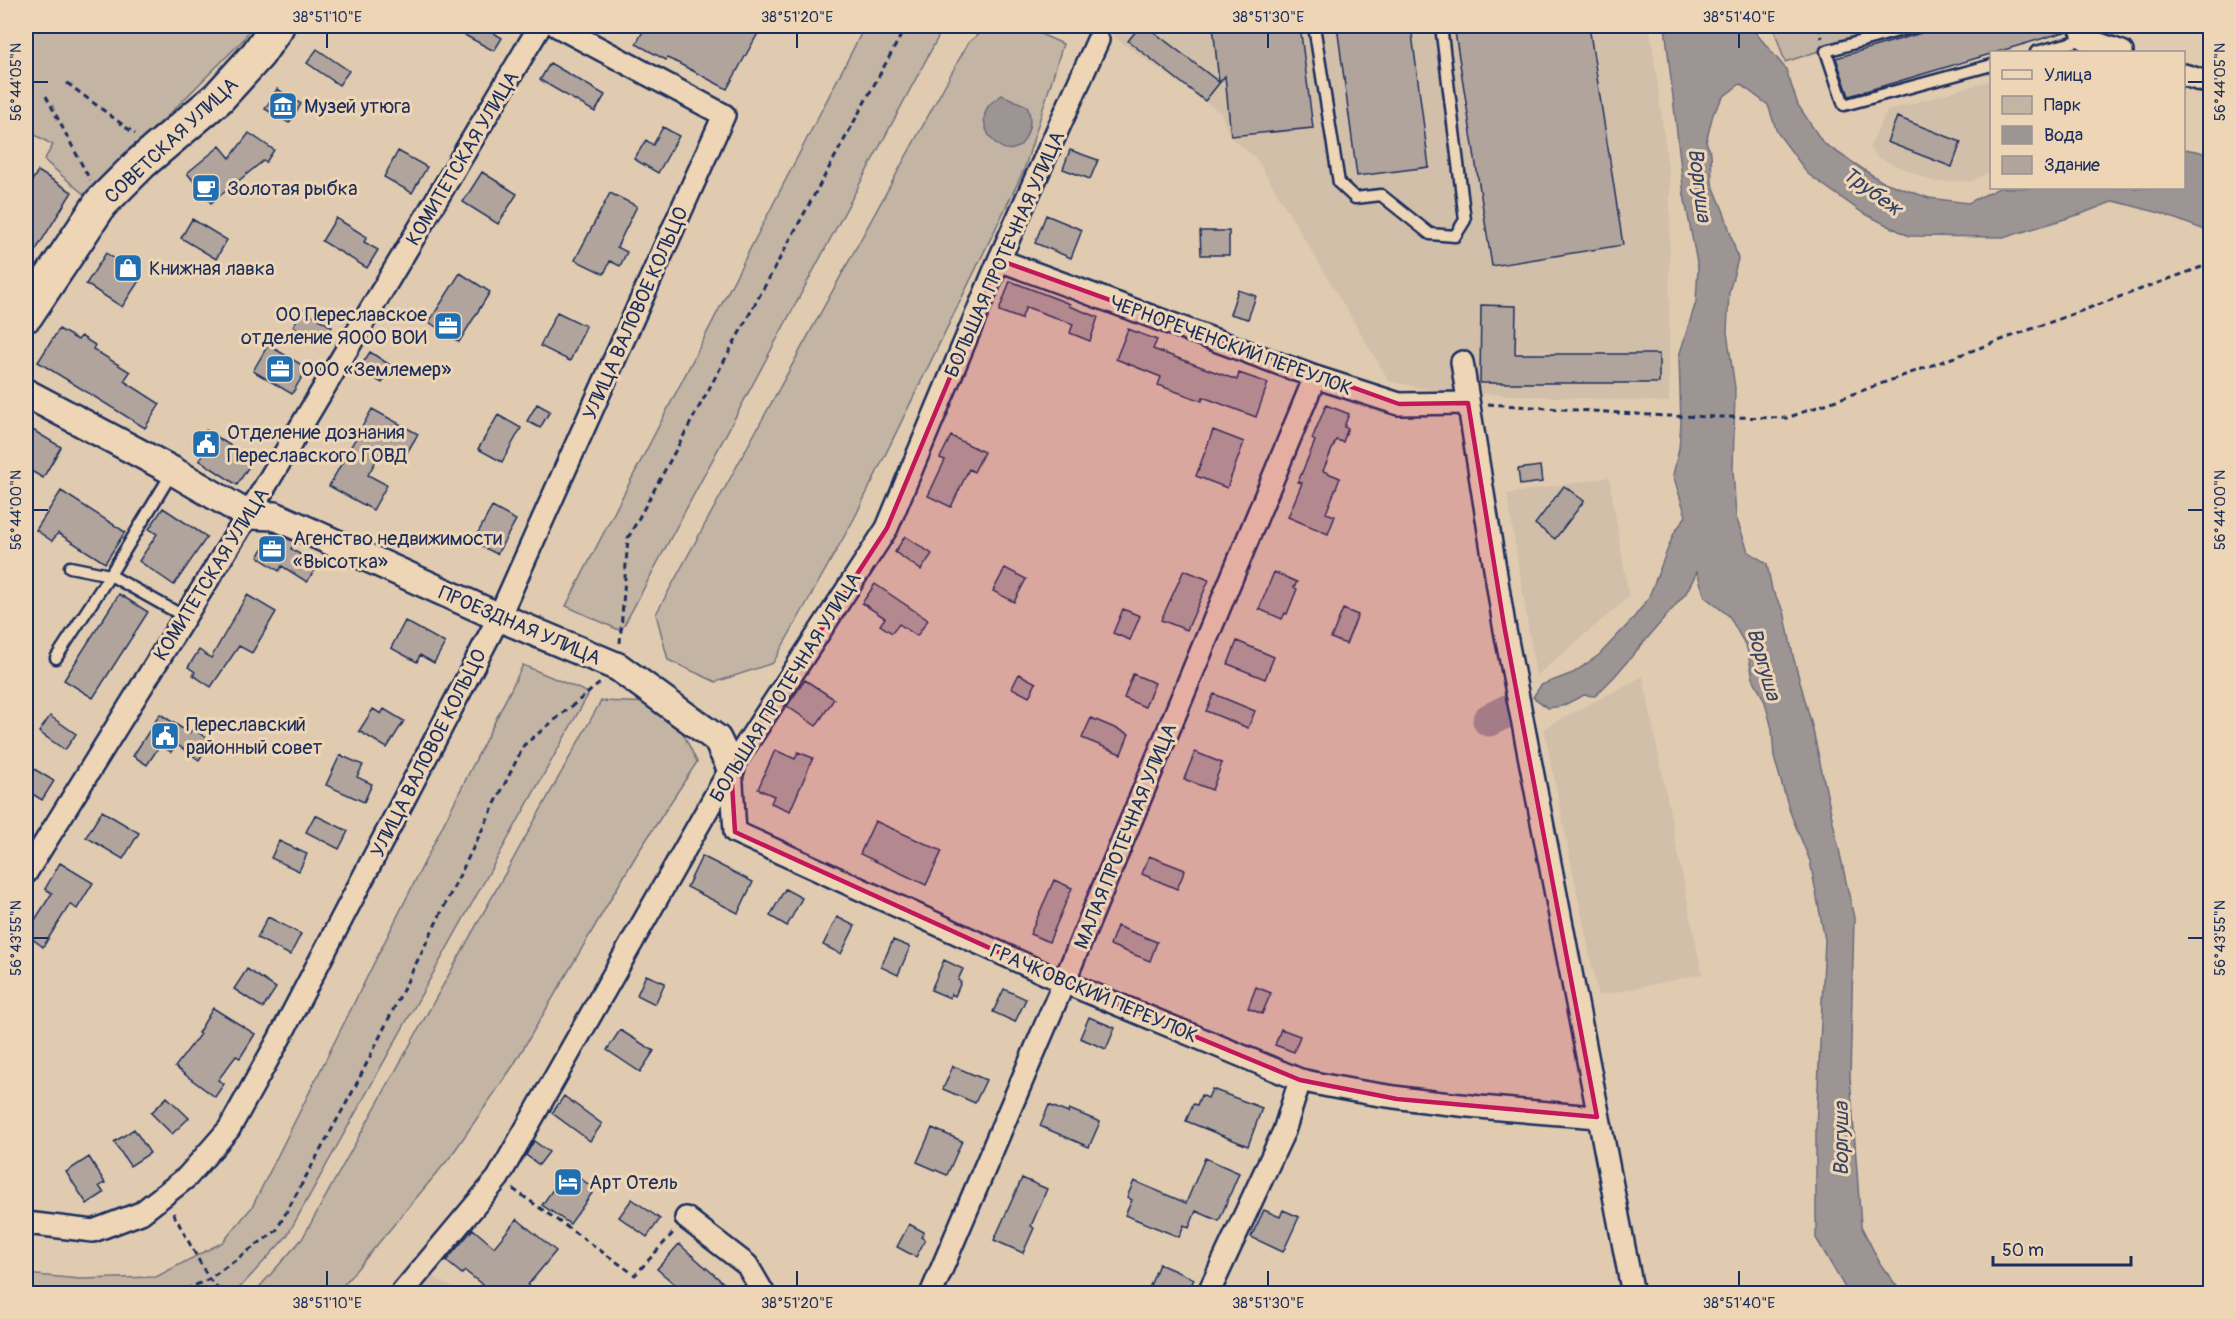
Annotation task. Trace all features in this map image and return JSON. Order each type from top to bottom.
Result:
[{"type":"main road","name":"СОВЕТСКАЯ УЛИЦА","points":[[26,315],[40,285],[101,203],[141,163],[218,98],[258,54],[277,26]]},
{"type":"street","name":"КОМИТЕТСКАЯ УЛИЦА","points":[[26,873],[249,515],[540,26]]},
{"type":"street","name":"УЛИЦА ВАЛОВОЕ КОЛЬЦО","points":[[26,1223],[93,1231],[141,1213],[187,1177],[228,1129],[285,1029],[499,617],[724,115],[557,26]]},
{"type":"street","points":[[2082,32],[2120,51]]},
{"type":"street","name":"БОЛЬШАЯ ПРОТЕЧНАЯ УЛИЦА","points":[[400,1293],[498,1178],[731,768],[887,528],[999,260],[1098,40]]},
{"type":"street","points":[[2185,75],[2211,83]]},
{"type":"street","name":"ЧЕРНОРЕЧЕНСКИЙ ПЕРЕУЛОК","points":[[999,260],[1314,377],[1399,404],[1468,403]]},
{"type":"street","points":[[1462,362],[1504,625],[1597,1117],[1633,1293]]},
{"type":"street","name":"МАЛАЯ ПРОТЕЧНАЯ УЛИЦА","points":[[931,1293],[1064,982],[1314,377]]},
{"type":"street","name":"ПРОЕЗДНАЯ УЛИЦА","points":[[26,393],[173,471],[249,515],[275,516],[499,617],[618,667],[717,739],[731,768]]},
{"type":"street","name":"ГРАЧКОВСКИЙ ПЕРЕУЛОК","points":[[731,768],[735,832],[1064,982],[1300,1080],[1397,1099],[1597,1117]]},
{"type":"street","points":[[1208,1293],[1284,1131],[1300,1080]]},
{"type":"street","points":[[686,1218],[747,1264],[764,1293]]},
{"type":"lane","points":[[1314,26],[1339,183],[1355,198],[1381,195],[1430,234],[1455,236],[1465,220],[1441,26]]},
{"type":"lane","points":[[1916,26],[1826,51],[1844,105],[1990,66]]},
{"type":"lane","points":[[2038,51],[2082,32]]},
{"type":"lane","points":[[56,658],[173,471]]},
{"type":"lane","points":[[70,567],[110,575],[185,617]]},
{"type":"path","points":[[176,1293],[209,1279],[276,1231],[354,1089],[524,745],[618,667],[628,538],[906,26]]},
{"type":"path","points":[[67,83],[136,135]]},
{"type":"path","points":[[46,96],[90,180]]},
{"type":"path","points":[[1468,403],[1665,416],[1787,418],[2211,264]]},
{"type":"path","points":[[498,1178],[635,1275],[686,1218]]},
{"type":"path","points":[[164,1196],[209,1279],[224,1293]]},
{"type":"highlighted area","points":[[999,260],[1399,404],[1468,403],[1504,625],[1597,1117],[1397,1099],[1300,1080],[1064,982],[735,832],[731,768],[887,528]]},
{"type":"shaded area","points":[[1099,26],[1650,26],[1670,183],[1669,402],[1466,393],[1421,388],[1389,381],[1256,158],[1230,137],[1221,113]]},
{"type":"shaded area","points":[[1990,80],[1990,172],[1972,181],[1934,182],[1879,158],[1869,148],[1887,111]]},
{"type":"shaded area","points":[[1609,477],[1629,597],[1536,676],[1507,494]]},
{"type":"shaded area","points":[[1643,676],[1702,974],[1598,996],[1544,728]]},
{"type":"shaded area","points":[[423,1271],[462,1293],[404,1294]]},
{"type":"green space","points":[[26,26],[251,26],[243,40],[87,197],[44,160],[53,145],[26,130]]},
{"type":"green space","points":[[865,26],[944,26],[621,631],[566,606]]},
{"type":"green space","points":[[988,26],[1023,26],[1063,44],[1024,170],[854,519],[773,663],[716,682],[668,660],[656,614],[968,43]]},
{"type":"green space","points":[[1773,26],[1912,26],[1785,62]]},
{"type":"green space","points":[[523,665],[589,693],[287,1236],[235,1293],[26,1293],[26,1274],[80,1279],[156,1277],[223,1242],[252,1207]]},
{"type":"green space","points":[[601,701],[653,703],[680,727],[697,762],[637,854],[513,1066],[451,1156],[337,1293],[253,1294],[302,1239]]},
{"type":"water","points":[[1665,26],[1750,26],[1786,69],[1798,105],[1823,143],[1881,181],[1929,198],[1968,203],[1997,189],[2185,189],[2185,149],[2201,152],[2210,160],[2210,232],[2160,213],[2114,201],[2081,214],[2006,237],[1909,236],[1863,213],[1808,174],[1777,132],[1768,105],[1740,84],[1723,97],[1713,114],[1706,142],[1711,153],[1712,183],[1725,215],[1738,259],[1729,292],[1727,332],[1735,388],[1733,470],[1736,517],[1748,551],[1767,564],[1772,590],[1784,611],[1854,918],[1850,1077],[1861,1226],[1881,1265],[1902,1293],[1848,1293],[1816,1238],[1816,1128],[1825,940],[1810,861],[1790,812],[1774,757],[1772,729],[1765,702],[1753,678],[1747,648],[1729,616],[1705,597],[1697,572],[1686,593],[1595,696],[1584,695],[1562,706],[1548,708],[1533,697],[1541,685],[1573,673],[1599,655],[1632,620],[1648,599],[1674,533],[1686,516],[1673,475],[1679,449],[1681,423],[1679,356],[1696,302],[1698,268],[1684,195]]},
{"type":"water","points":[[1002,95],[1027,106],[1029,113],[1030,123],[1027,134],[1021,145],[1012,149],[995,143],[985,125],[985,114],[990,104]]},
{"type":"building","points":[[448,26],[488,26],[486,28],[502,38],[494,51]]},
{"type":"building","points":[[646,26],[762,26],[727,89],[636,44]]},
{"type":"building","points":[[1140,26],[1146,26],[1219,82],[1213,26],[1300,26],[1313,128],[1231,136],[1225,76],[1205,101],[1128,41]]},
{"type":"building","points":[[1337,26],[1411,26],[1429,167],[1357,176]]},
{"type":"building","points":[[1454,26],[1589,26],[1623,245],[1492,266]]},
{"type":"building","points":[[1945,26],[2067,26],[2068,31],[2001,51],[1990,51],[1990,54],[1849,96],[1836,58]]},
{"type":"building","points":[[317,49],[349,71],[339,85],[307,63]]},
{"type":"building","points":[[550,63],[605,95],[595,112],[540,80]]},
{"type":"building","name":"Музей утюга","points":[[277,89],[301,104],[289,123],[265,109]]},
{"type":"building","points":[[1897,117],[1961,142],[1952,167],[1887,142]]},
{"type":"building","points":[[663,127],[679,136],[658,173],[634,159],[646,140],[653,145]]},
{"type":"building","points":[[249,133],[274,150],[266,162],[263,161],[211,203],[187,173],[220,146],[230,158]]},
{"type":"building","points":[[1070,150],[1098,160],[1090,179],[1063,169]]},
{"type":"building","points":[[398,151],[427,167],[412,193],[384,177]]},
{"type":"building","points":[[38,171],[72,192],[26,266],[26,190]]},
{"type":"building","points":[[482,172],[517,194],[498,224],[463,202]]},
{"type":"building","points":[[610,193],[637,206],[617,247],[627,252],[620,266],[610,261],[604,274],[575,260]]},
{"type":"building","points":[[1046,215],[1082,230],[1071,258],[1035,243]]},
{"type":"building","points":[[336,218],[367,237],[364,242],[378,250],[367,268],[322,241]]},
{"type":"building","points":[[192,219],[227,240],[216,259],[181,238]]},
{"type":"building","points":[[1200,231],[1229,231],[1229,255],[1201,255]]},
{"type":"building","points":[[106,253],[121,263],[126,257],[141,267],[137,273],[142,276],[122,307],[86,284]]},
{"type":"building","points":[[460,273],[490,292],[459,342],[429,322]]},
{"type":"building","points":[[1010,281],[1098,317],[1090,341],[1070,333],[1073,324],[1026,307],[1021,319],[999,311]]},
{"type":"building","points":[[1238,290],[1256,296],[1248,319],[1230,314]]},
{"type":"building","points":[[1481,305],[1516,306],[1515,354],[1659,354],[1659,383],[1480,383]]},
{"type":"building","points":[[303,309],[332,327],[322,344],[293,326]]},
{"type":"building","points":[[557,312],[586,326],[570,361],[540,346]]},
{"type":"building","points":[[59,329],[78,340],[81,336],[95,345],[93,349],[130,372],[124,381],[160,404],[145,428],[38,362]]},
{"type":"building","points":[[1128,329],[1157,340],[1153,349],[1237,380],[1239,373],[1268,383],[1256,417],[1203,397],[1202,401],[1158,385],[1161,377],[1116,359]]},
{"type":"building","name":"ООО «Землемер»","points":[[268,345],[307,368],[292,394],[253,371]]},
{"type":"building","points":[[370,352],[393,367],[382,383],[359,369]]},
{"type":"building","points":[[537,404],[550,411],[540,428],[527,421]]},
{"type":"building","points":[[1326,405],[1349,414],[1344,427],[1348,428],[1343,442],[1336,440],[1323,471],[1340,478],[1326,513],[1335,516],[1328,534],[1288,517],[1302,483],[1298,482],[1315,441],[1312,439]]},
{"type":"building","points":[[372,409],[418,434],[405,456],[385,445],[368,475],[387,485],[373,510],[329,486]]},
{"type":"building","points":[[498,415],[521,428],[502,462],[478,449]]},
{"type":"building","points":[[26,426],[61,447],[43,478],[26,468]]},
{"type":"building","points":[[206,430],[253,460],[237,485],[199,460],[203,455],[194,449]]},
{"type":"building","points":[[1213,430],[1244,442],[1227,488],[1196,476]]},
{"type":"building","points":[[951,436],[984,452],[974,472],[969,469],[951,507],[928,496],[945,460],[940,458]]},
{"type":"building","points":[[1540,466],[1542,482],[1520,485],[1518,469]]},
{"type":"building","points":[[1564,486],[1584,501],[1555,539],[1535,524]]},
{"type":"building","points":[[61,491],[125,532],[105,563],[58,533],[52,541],[36,530]]},
{"type":"building","points":[[492,507],[516,520],[497,554],[473,542]]},
{"type":"building","points":[[163,508],[207,537],[174,585],[139,561],[157,534],[149,529]]},
{"type":"building","points":[[273,532],[295,542],[291,549],[318,565],[307,582],[282,566],[279,571],[258,557]]},
{"type":"building","points":[[905,536],[932,554],[921,570],[895,552]]},
{"type":"building","points":[[1005,568],[1026,579],[1014,602],[993,591]]},
{"type":"building","points":[[1184,570],[1209,580],[1187,630],[1161,620]]},
{"type":"building","points":[[1274,572],[1297,582],[1294,587],[1297,589],[1287,614],[1285,613],[1282,619],[1259,609]]},
{"type":"building","points":[[875,584],[928,620],[917,636],[899,624],[892,633],[880,625],[885,618],[862,603]]},
{"type":"building","points":[[119,594],[148,612],[93,698],[64,680]]},
{"type":"building","points":[[247,595],[276,612],[252,653],[239,646],[211,687],[193,675],[195,672],[188,667],[199,650],[211,658]]},
{"type":"building","points":[[1123,609],[1140,616],[1130,640],[1113,633]]},
{"type":"building","points":[[1343,609],[1358,615],[1346,644],[1331,638]]},
{"type":"building","points":[[405,621],[445,643],[434,663],[420,655],[417,662],[391,648]]},
{"type":"building","points":[[1237,641],[1274,657],[1265,679],[1228,664]]},
{"type":"building","points":[[1019,674],[1036,683],[1029,697],[1012,688]]},
{"type":"building","points":[[1133,674],[1155,683],[1145,707],[1124,698]]},
{"type":"building","points":[[805,680],[834,699],[816,726],[787,706]]},
{"type":"building","points":[[1214,694],[1255,711],[1248,728],[1206,711]]},
{"type":"building","points":[[373,709],[381,714],[384,709],[404,721],[387,748],[359,731]]},
{"type":"building","points":[[160,714],[189,733],[193,729],[211,741],[199,760],[176,744],[171,752],[160,745],[147,765],[133,756]]},
{"type":"building","points":[[50,716],[76,734],[65,750],[39,732]]},
{"type":"building","points":[[1091,718],[1129,734],[1121,754],[1082,738]]},
{"type":"building","points":[[775,750],[795,759],[798,752],[813,758],[790,811],[771,803],[774,796],[758,789]]},
{"type":"building","points":[[1195,752],[1222,763],[1212,790],[1184,779]]},
{"type":"building","points":[[340,755],[363,765],[357,777],[372,784],[364,802],[326,785]]},
{"type":"building","points":[[26,764],[54,781],[42,800],[26,790]]},
{"type":"building","points":[[102,811],[139,833],[123,859],[86,837]]},
{"type":"building","points":[[315,815],[348,831],[339,849],[306,832]]},
{"type":"building","points":[[875,821],[942,851],[926,885],[860,854]]},
{"type":"building","points":[[279,841],[307,854],[299,871],[271,858]]},
{"type":"building","points":[[702,856],[753,882],[738,913],[687,887]]},
{"type":"building","points":[[1149,856],[1185,870],[1177,889],[1142,874]]},
{"type":"building","points":[[60,863],[93,883],[77,909],[70,904],[43,947],[26,934],[52,893],[45,889]]},
{"type":"building","points":[[1054,880],[1072,888],[1049,942],[1030,934]]},
{"type":"building","points":[[785,889],[802,898],[787,926],[770,916]]},
{"type":"building","points":[[268,917],[301,934],[290,955],[257,938]]},
{"type":"building","points":[[837,917],[855,926],[841,954],[823,945]]},
{"type":"building","points":[[1117,926],[1157,942],[1150,961],[1110,945]]},
{"type":"building","points":[[893,940],[910,947],[898,975],[881,967]]},
{"type":"building","points":[[944,960],[963,969],[955,996],[951,994],[950,998],[931,990]]},
{"type":"building","points":[[247,969],[276,988],[263,1008],[234,989]]},
{"type":"building","points":[[646,975],[665,983],[655,1004],[637,995]]},
{"type":"building","points":[[1256,987],[1271,993],[1262,1014],[1248,1008]]},
{"type":"building","points":[[1004,989],[1026,999],[1015,1022],[993,1012]]},
{"type":"building","points":[[213,1008],[255,1034],[240,1058],[236,1056],[218,1080],[224,1084],[215,1097],[175,1067],[200,1034],[198,1033]]},
{"type":"building","points":[[1089,1017],[1115,1028],[1106,1049],[1080,1038]]},
{"type":"building","points":[[1281,1029],[1300,1036],[1294,1052],[1275,1045]]},
{"type":"building","points":[[620,1030],[654,1051],[640,1072],[607,1050]]},
{"type":"building","points":[[953,1066],[986,1080],[975,1103],[943,1089]]},
{"type":"building","points":[[1212,1089],[1262,1108],[1248,1146],[1186,1121],[1193,1104],[1197,1105],[1201,1095],[1208,1098]]},
{"type":"building","points":[[564,1096],[602,1124],[590,1141],[552,1113]]},
{"type":"building","points":[[167,1097],[189,1118],[172,1134],[151,1113]]},
{"type":"building","points":[[1049,1105],[1068,1113],[1069,1109],[1100,1122],[1089,1147],[1040,1126]]},
{"type":"building","points":[[932,1128],[962,1141],[947,1175],[917,1162]]},
{"type":"building","points":[[134,1129],[150,1153],[130,1166],[114,1142]]},
{"type":"building","points":[[534,1141],[549,1152],[539,1165],[526,1155]]},
{"type":"building","points":[[89,1157],[105,1183],[99,1186],[104,1193],[87,1204],[66,1172]]},
{"type":"building","points":[[1205,1158],[1239,1173],[1219,1221],[1196,1211],[1189,1228],[1184,1225],[1179,1237],[1125,1215],[1132,1200],[1127,1197],[1134,1181],[1186,1203]]},
{"type":"building","points":[[567,1169],[595,1189],[570,1224],[542,1205]]},
{"type":"building","points":[[1022,1178],[1047,1189],[1031,1226],[1034,1228],[1023,1253],[994,1240]]},
{"type":"building","points":[[632,1199],[660,1219],[647,1237],[619,1217]]},
{"type":"building","points":[[1264,1210],[1280,1217],[1283,1210],[1299,1217],[1283,1252],[1251,1237]]},
{"type":"building","points":[[517,1219],[556,1251],[528,1285],[538,1293],[493,1293],[465,1271],[462,1274],[446,1261],[473,1229],[494,1247]]},
{"type":"building","points":[[909,1224],[924,1232],[921,1237],[925,1240],[916,1257],[897,1247]]},
{"type":"building","points":[[679,1244],[735,1293],[685,1293],[657,1269]]},
{"type":"building","points":[[1159,1264],[1194,1279],[1188,1293],[1147,1293]]},
{"type":"waterway","points":[[1489,720],[1515,707]]},
{"type":"place","name":"Музей утюга","points":[[283,106]]},
{"type":"place","name":"Золотая рыбка","points":[[206,188]]},
{"type":"place","name":"Книжная лавка","points":[[128,268]]},
{"type":"place","name":"ОО Переславское отделение ЯООО ВОИ","points":[[448,326]]},
{"type":"place","name":"ООО «Землемер»","points":[[280,369]]},
{"type":"place","name":"Отделение дознания Переславского ГОВД","points":[[206,444]]},
{"type":"place","name":"Агенство недвижимости «Высотка»","points":[[272,549]]},
{"type":"place","name":"Переславский районный совет","points":[[165,736]]},
{"type":"place","name":"Арт Отель","points":[[568,1182]]},
{"type":"water label","name":"Воргуша","points":[[1700,185]]},
{"type":"water label","name":"Трубеж","points":[[1872,191]]},
{"type":"water label","name":"Воргуша","points":[[1764,664]]},
{"type":"water label","name":"Воргуша","points":[[1841,1139]]}]
